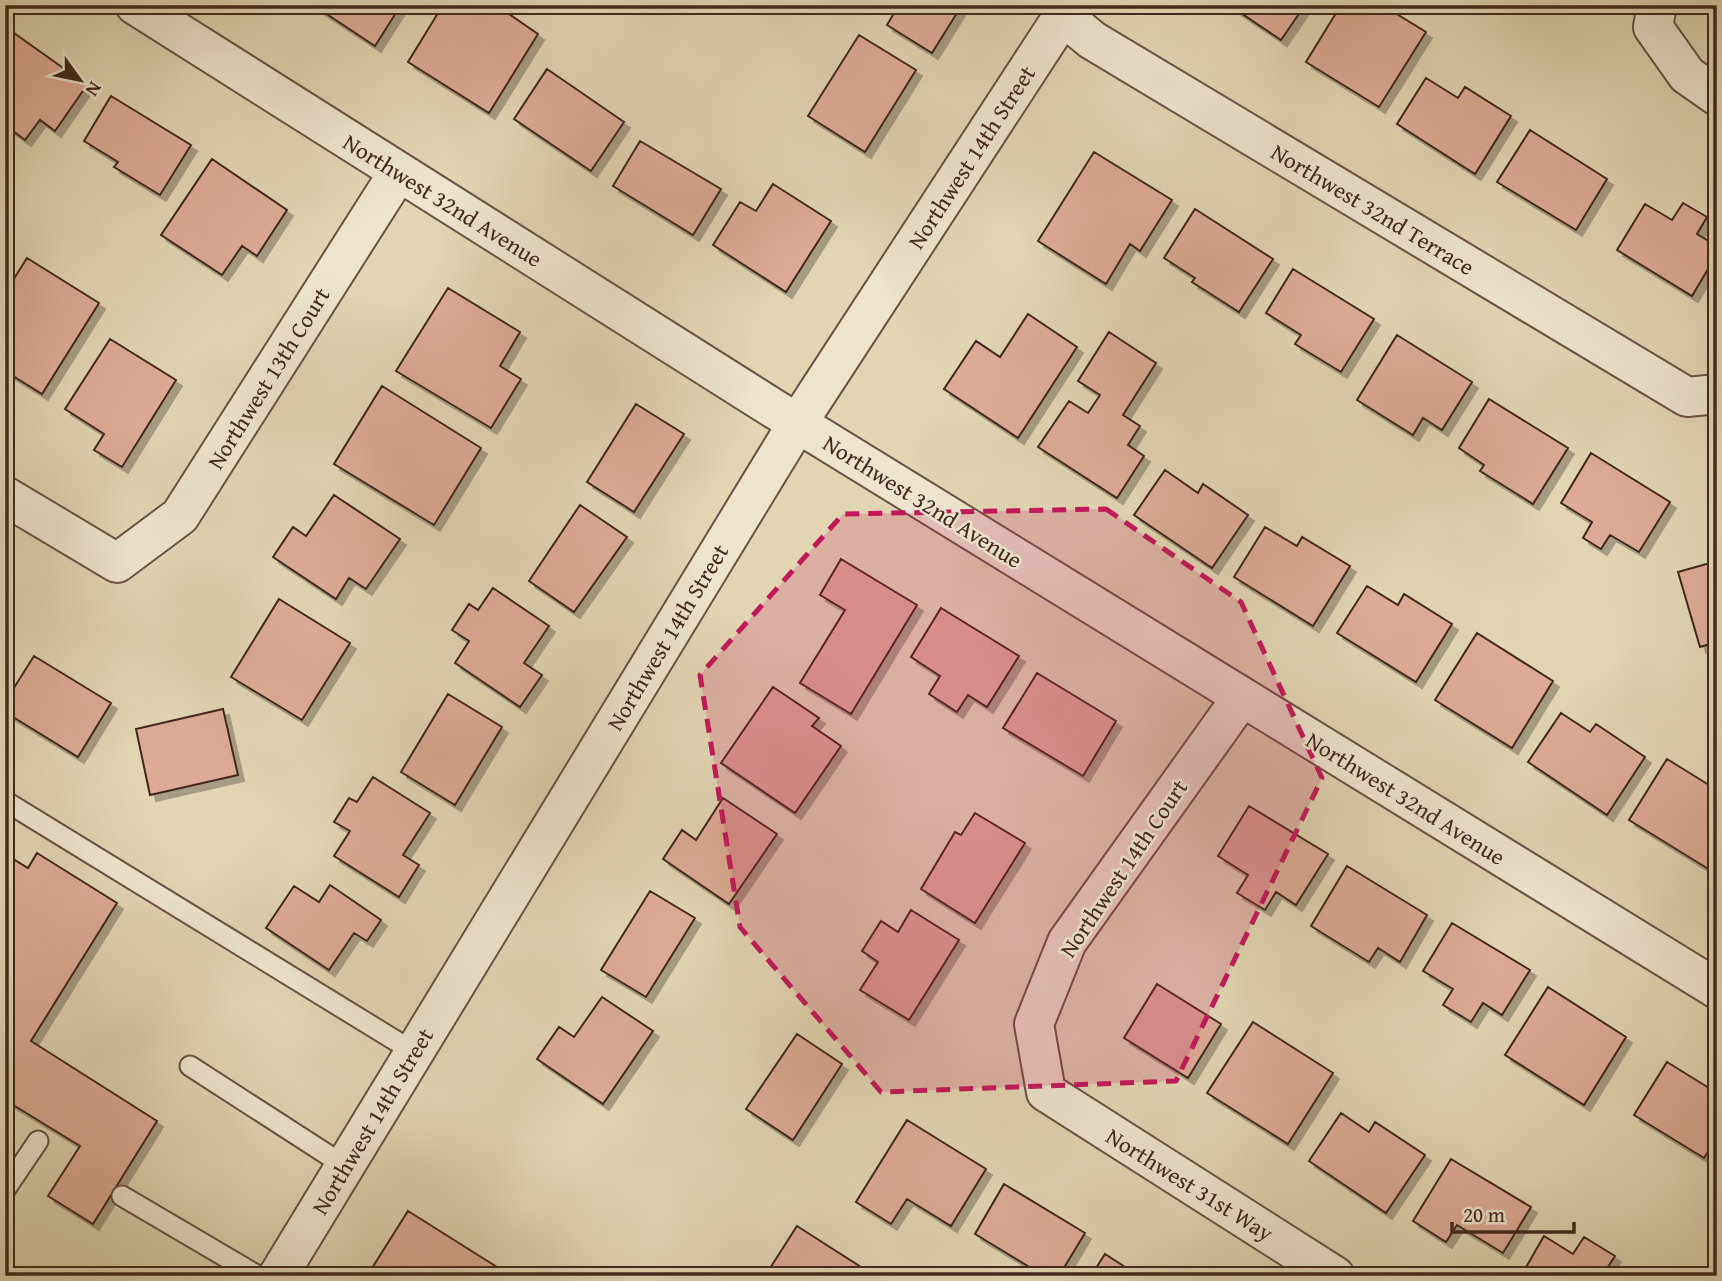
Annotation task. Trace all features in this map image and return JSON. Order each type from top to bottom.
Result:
[{"type":"street","name":"Northwest 32nd Avenue","points":[[135,5],[797,424],[1717,989]]},
{"type":"street","points":[[1657,5],[1653,27],[1687,75],[1717,96]]},
{"type":"street","name":"Northwest 32nd Terrace","points":[[1066,10],[1092,40],[1702,396]]},
{"type":"street","name":"Northwest 14th Street","points":[[278,1276],[797,424],[1066,10]]},
{"type":"street","name":"Northwest 13th Court","points":[[5,496],[117,563],[180,516],[398,173]]},
{"type":"street","name":"Northwest 14th Court","points":[[1046,1092],[1034,1024],[1067,942],[1241,697]]},
{"type":"street","name":"Northwest 31st Way","points":[[1046,1092],[1335,1276]]},
{"type":"lane","points":[[5,801],[414,1052]]},
{"type":"lane","points":[[190,1066],[345,1166]]},
{"type":"lane","points":[[5,1191],[38,1141]]},
{"type":"lane","points":[[122,1196],[258,1276]]},
{"type":"highlighted area","points":[[1106,509],[1241,602],[1322,778],[1176,1081],[881,1092],[740,927],[700,675],[843,514]]},
{"type":"building","points":[[313,5],[401,5],[375,46]]},
{"type":"building","points":[[443,5],[496,5],[538,34],[489,113],[408,62]]},
{"type":"building","points":[[899,5],[962,5],[932,53],[887,25]]},
{"type":"building","points":[[1229,5],[1305,5],[1281,40]]},
{"type":"building","points":[[1341,5],[1382,5],[1426,32],[1379,107],[1306,62]]},
{"type":"building","points":[[14,33],[87,85],[55,131],[40,120],[25,140],[5,125],[5,46]]},
{"type":"building","points":[[859,35],[916,70],[865,152],[808,116]]},
{"type":"building","points":[[547,69],[624,122],[591,171],[514,119]]},
{"type":"building","points":[[1426,78],[1458,98],[1465,87],[1511,116],[1475,174],[1397,124]]},
{"type":"building","points":[[111,96],[191,145],[160,195],[114,167],[118,162],[84,141]]},
{"type":"building","points":[[1530,130],[1607,179],[1576,230],[1497,182]]},
{"type":"building","points":[[640,141],[721,189],[693,235],[613,186]]},
{"type":"building","points":[[1094,152],[1172,200],[1140,251],[1130,244],[1106,284],[1038,241]]},
{"type":"building","points":[[212,159],[287,210],[257,256],[242,246],[222,275],[161,235]]},
{"type":"building","points":[[773,184],[831,221],[786,292],[713,245],[740,202],[756,211]]},
{"type":"building","points":[[1683,203],[1707,217],[1697,234],[1717,246],[1717,254],[1692,296],[1617,250],[1645,204],[1672,220]]},
{"type":"building","points":[[1195,209],[1273,259],[1239,312],[1192,282],[1195,278],[1164,258]]},
{"type":"building","points":[[27,258],[99,303],[42,394],[5,371],[5,293]]},
{"type":"building","points":[[1293,269],[1374,319],[1341,372],[1295,344],[1301,335],[1266,313]]},
{"type":"building","points":[[448,288],[520,332],[500,366],[521,379],[491,428],[396,371]]},
{"type":"building","points":[[1028,314],[1077,347],[1018,438],[944,389],[976,341],[1000,357]]},
{"type":"building","points":[[1109,332],[1156,363],[1123,415],[1140,426],[1128,445],[1144,456],[1117,498],[1038,447],[1069,401],[1088,413],[1100,395],[1078,381]]},
{"type":"building","points":[[1397,335],[1472,382],[1442,430],[1423,418],[1413,435],[1357,400]]},
{"type":"building","points":[[110,339],[176,380],[122,467],[94,450],[104,434],[65,409]]},
{"type":"building","points":[[382,386],[481,448],[434,525],[334,464]]},
{"type":"building","points":[[1489,399],[1568,448],[1533,504],[1480,471],[1484,465],[1459,448]]},
{"type":"building","points":[[636,404],[684,434],[634,512],[587,482]]},
{"type":"building","points":[[1591,453],[1670,502],[1639,552],[1610,535],[1601,549],[1583,538],[1592,522],[1561,503]]},
{"type":"building","points":[[1165,470],[1198,493],[1203,484],[1248,515],[1212,568],[1134,515]]},
{"type":"building","points":[[334,495],[400,539],[366,589],[349,578],[336,599],[273,557],[293,527],[306,536]]},
{"type":"building","points":[[580,505],[627,537],[574,612],[529,581]]},
{"type":"building","points":[[1265,527],[1297,546],[1302,537],[1350,566],[1313,626],[1234,577]]},
{"type":"building","points":[[841,559],[917,605],[851,714],[800,683],[845,610],[820,595]]},
{"type":"building","points":[[1717,561],[1717,642],[1700,647],[1678,572]]},
{"type":"building","points":[[1367,586],[1398,605],[1404,594],[1452,624],[1416,682],[1337,633]]},
{"type":"building","points":[[493,588],[549,626],[524,663],[542,675],[520,707],[455,663],[469,641],[452,630],[469,604],[478,610]]},
{"type":"building","points":[[279,599],[350,643],[302,720],[231,677]]},
{"type":"building","points":[[941,608],[1019,656],[987,707],[968,695],[957,712],[929,694],[940,676],[911,657]]},
{"type":"building","points":[[1477,633],[1553,681],[1512,748],[1435,700]]},
{"type":"building","points":[[34,656],[111,703],[78,757],[5,712],[5,702]]},
{"type":"building","points":[[1037,673],[1116,721],[1083,776],[1003,728]]},
{"type":"building","points":[[773,687],[819,718],[812,726],[841,746],[795,813],[721,763]]},
{"type":"building","points":[[448,694],[502,727],[455,805],[401,772]]},
{"type":"building","points":[[223,709],[238,775],[150,795],[136,729]]},
{"type":"building","points":[[1561,713],[1590,732],[1596,724],[1645,757],[1607,815],[1528,762]]},
{"type":"building","points":[[1667,759],[1717,790],[1717,859],[1710,870],[1629,820]]},
{"type":"building","points":[[373,777],[430,813],[403,855],[419,865],[399,897],[334,856],[350,831],[334,822],[349,798],[357,802]]},
{"type":"building","points":[[723,798],[777,834],[729,904],[663,859],[682,830],[696,840]]},
{"type":"building","points":[[1249,806],[1328,854],[1296,905],[1276,892],[1265,910],[1237,893],[1248,875],[1218,856]]},
{"type":"building","points":[[975,813],[1025,843],[975,923],[921,889],[955,832],[961,835]]},
{"type":"building","points":[[37,853],[117,903],[31,1041],[157,1121],[93,1224],[48,1196],[80,1146],[5,1100],[5,854],[28,868]]},
{"type":"building","points":[[1347,866],[1427,915],[1400,962],[1378,948],[1369,962],[1311,926]]},
{"type":"building","points":[[330,885],[381,920],[367,941],[354,933],[329,970],[266,928],[294,886],[319,902]]},
{"type":"building","points":[[650,891],[695,918],[646,997],[601,970]]},
{"type":"building","points":[[911,910],[959,940],[909,1020],[860,990],[878,962],[862,951],[881,921],[898,932]]},
{"type":"building","points":[[1452,923],[1530,970],[1502,1015],[1483,1003],[1471,1022],[1443,1005],[1453,989],[1423,971]]},
{"type":"building","points":[[1157,984],[1221,1024],[1188,1078],[1124,1038]]},
{"type":"building","points":[[1548,987],[1626,1037],[1584,1105],[1505,1055]]},
{"type":"building","points":[[602,997],[653,1031],[603,1104],[537,1059],[559,1027],[574,1037]]},
{"type":"building","points":[[1253,1022],[1333,1073],[1288,1144],[1207,1093]]},
{"type":"building","points":[[797,1034],[842,1064],[793,1140],[746,1109]]},
{"type":"building","points":[[1667,1062],[1717,1093],[1717,1138],[1704,1158],[1634,1115]]},
{"type":"building","points":[[1341,1113],[1369,1132],[1375,1122],[1425,1155],[1386,1213],[1309,1161]]},
{"type":"building","points":[[907,1120],[986,1169],[951,1226],[907,1199],[891,1224],[856,1202]]},
{"type":"building","points":[[1451,1159],[1531,1207],[1503,1253],[1457,1225],[1446,1242],[1413,1221]]},
{"type":"building","points":[[1004,1184],[1085,1233],[1059,1276],[1044,1276],[975,1234]]},
{"type":"building","points":[[408,1211],[505,1272],[503,1276],[367,1276]]},
{"type":"building","points":[[797,1226],[875,1276],[765,1276]]},
{"type":"building","points":[[1544,1236],[1573,1254],[1584,1237],[1615,1256],[1604,1273],[1608,1276],[1521,1276]]},
{"type":"building","points":[[1105,1254],[1139,1276],[1091,1276]]}]
